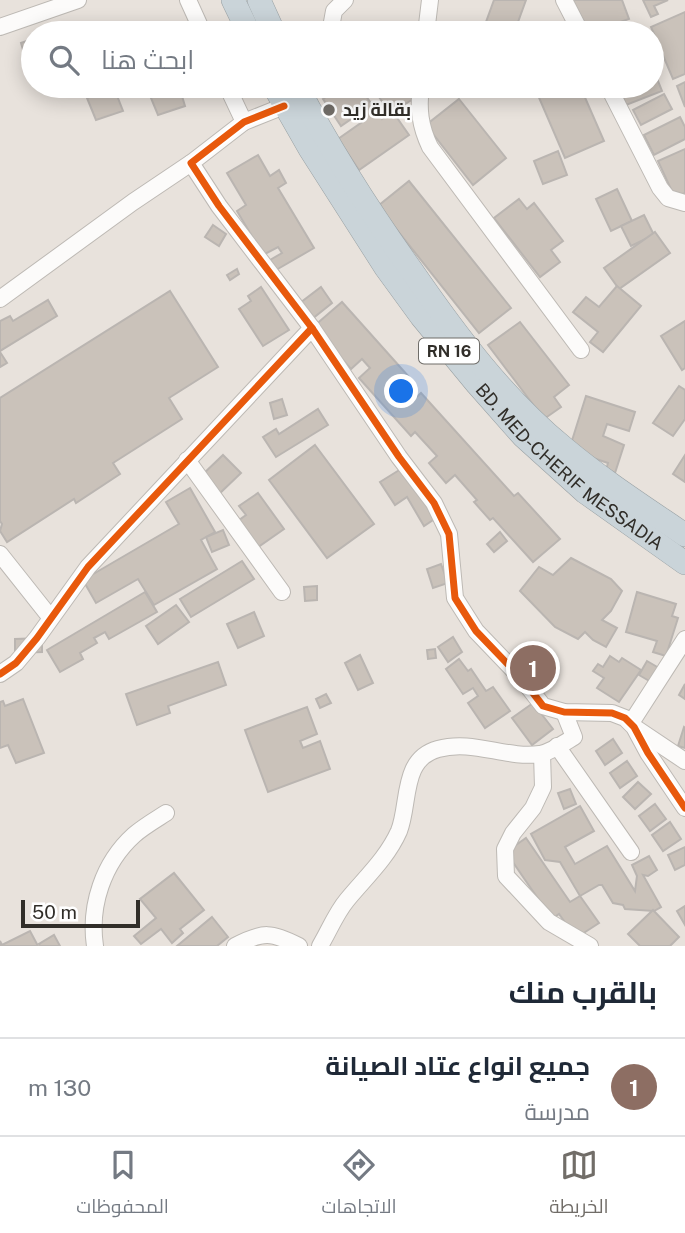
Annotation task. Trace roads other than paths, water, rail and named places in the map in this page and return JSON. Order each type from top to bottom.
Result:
[{"type":"highway","points":[[233,0],[243,21]]},
{"type":"highway","points":[[259,0],[269,21]]},
{"type":"highway","name":"BD. MED-CHERIF MESSADIA","points":[[280,98],[386,268],[477,384],[523,436],[585,492],[685,563]]},
{"type":"highway","name":"BD. MED-CHERIF MESSADIA","points":[[310,98],[352,183],[459,336],[493,377],[563,448],[685,536]]},
{"type":"street","points":[[0,27],[78,0]]},
{"type":"street","points":[[188,0],[198,21]]},
{"type":"street","points":[[427,21],[430,0]]},
{"type":"street","points":[[564,0],[575,21]]},
{"type":"street","points":[[233,98],[244,122]]},
{"type":"street","points":[[0,299],[191,163],[276,98]]},
{"type":"street","points":[[420,98],[421,128],[430,147],[580,350]]},
{"type":"street","points":[[614,98],[660,188],[668,198],[685,203]]},
{"type":"street","points":[[191,163],[219,206],[312,328],[399,457],[434,503],[449,534],[455,598],[476,631],[523,680],[543,706],[564,712],[612,713],[625,718],[685,761]]},
{"type":"street","points":[[0,674],[16,663],[37,638],[88,567],[312,328]]},
{"type":"street","points":[[187,460],[282,592]]},
{"type":"street","points":[[0,554],[50,617]]},
{"type":"street","points":[[632,725],[685,639]]},
{"type":"street","points":[[320,946],[345,902],[378,865],[399,830],[412,769],[427,754],[439,748],[477,746],[520,754],[550,750],[574,737],[564,712]]},
{"type":"street","points":[[632,725],[685,808]]},
{"type":"street","points":[[550,750],[631,852]]},
{"type":"street","points":[[550,750],[543,787],[533,808],[513,833],[505,849],[506,876],[550,922],[590,946]]},
{"type":"street","points":[[95,946],[97,895],[110,862],[134,835],[166,813]]},
{"type":"street","points":[[235,946],[258,935],[275,934],[299,946]]},
{"type":"place","name":"بقالة زيد","points":[[329,110]]},
{"type":"place","name":"جميع انواع عتاد الصيانة","points":[[533,668]]}]
